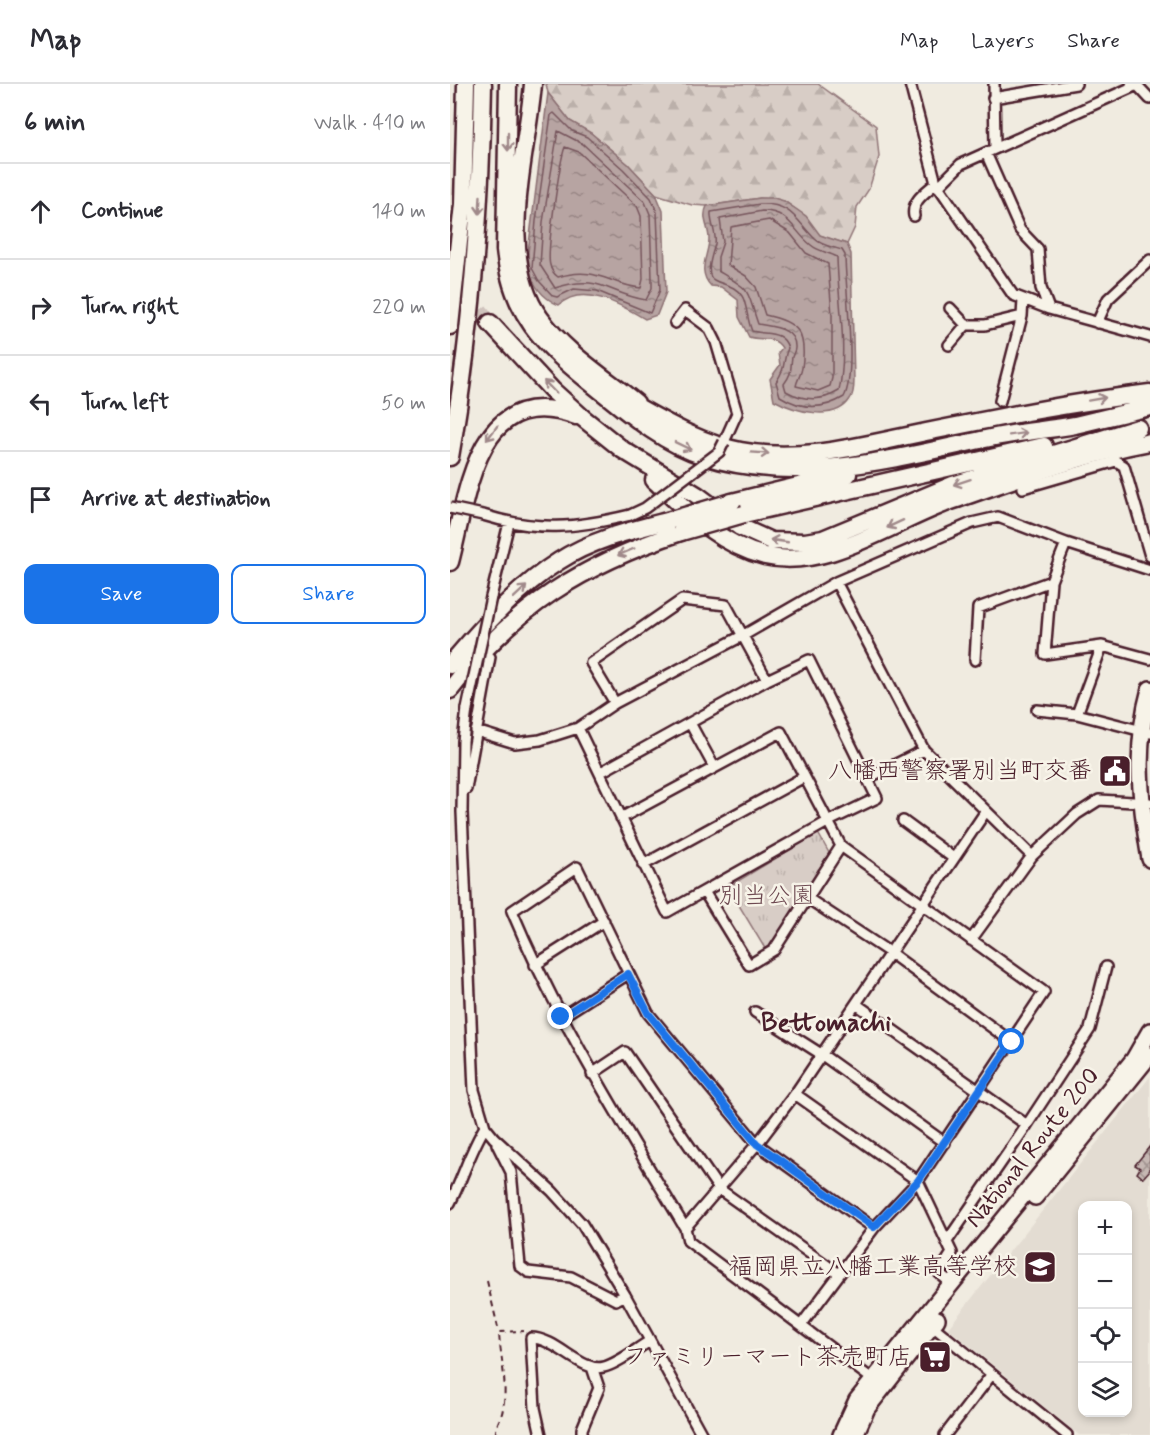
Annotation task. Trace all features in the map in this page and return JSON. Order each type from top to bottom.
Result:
[{"type":"highway","points":[[450,326],[463,204],[466,84]]},
{"type":"highway","points":[[450,457],[474,280],[480,203],[483,84]]},
{"type":"highway","points":[[508,84],[505,250],[512,291],[531,325],[560,357],[637,420],[680,445],[702,455],[729,462],[780,469],[847,466],[907,457],[992,438],[1074,425],[1150,407]]},
{"type":"highway","points":[[533,84],[518,209],[518,259],[528,298],[554,334],[647,412]]},
{"type":"highway","points":[[490,323],[552,390],[623,450],[682,507],[734,545],[766,556],[799,559],[831,552],[955,499],[1092,456],[1150,442]]},
{"type":"highway","points":[[531,325],[562,354],[601,384],[647,412],[688,434],[742,451],[813,453],[1102,398],[1150,393]]},
{"type":"highway","points":[[450,562],[481,452],[488,436],[498,424],[512,414],[528,409],[546,408],[583,418]]},
{"type":"highway","points":[[623,450],[697,495],[754,535],[771,541],[806,542],[838,534],[904,503],[953,485],[1144,425]]},
{"type":"highway","points":[[738,508],[1144,425]]},
{"type":"highway","points":[[450,664],[519,593],[560,560],[606,538],[676,526],[992,438]]},
{"type":"highway","points":[[450,690],[508,626],[556,588],[676,526]]},
{"type":"highway","points":[[1150,689],[1146,732],[1150,859]]},
{"type":"highway","points":[[1147,802],[1150,750]]},
{"type":"highway","name":"National Route 200","points":[[928,1322],[952,1284],[1134,1059],[1150,1031]]},
{"type":"highway","name":"National Route 200","points":[[855,1435],[879,1384],[1150,1055]]},
{"type":"highway","name":"National Route 200","points":[[841,1435],[857,1400],[879,1384]]},
{"type":"street","points":[[910,84],[937,185],[1003,284],[1013,295],[1049,309],[1150,337]]},
{"type":"street","points":[[994,84],[991,151],[1020,230],[1038,249],[1041,288],[1049,309]]},
{"type":"street","points":[[993,98],[1076,84]]},
{"type":"street","points":[[1125,84],[1137,85],[1150,99]]},
{"type":"street","points":[[914,216],[913,210],[918,199],[961,164],[1137,85]]},
{"type":"street","points":[[1097,323],[1108,299],[1150,260]]},
{"type":"street","points":[[1000,401],[1022,316],[1023,300]]},
{"type":"street","points":[[950,308],[966,325],[985,325],[1022,316]]},
{"type":"street","points":[[450,508],[483,514],[509,523],[564,528],[630,515],[645,508],[719,452],[737,413],[716,342],[709,328],[685,310],[675,323]]},
{"type":"street","points":[[949,345],[966,325]]},
{"type":"street","points":[[1023,488],[1116,461],[1124,466],[1150,556]]},
{"type":"street","points":[[476,731],[515,742],[540,740],[578,728],[615,703],[744,635],[836,582],[972,524],[998,517],[1066,543],[1150,570]]},
{"type":"street","points":[[509,523],[467,709],[463,741],[462,812],[474,1090],[485,1127],[552,1191],[582,1224],[625,1295],[702,1435]]},
{"type":"street","points":[[1066,543],[1051,581],[1045,654],[1102,646],[1150,659]]},
{"type":"street","points":[[975,660],[978,608],[1051,581]]},
{"type":"street","points":[[836,582],[924,750],[1032,856]]},
{"type":"street","points":[[615,703],[591,663],[682,600],[726,605],[768,680]]},
{"type":"street","points":[[1077,714],[1102,646]]},
{"type":"street","points":[[462,812],[490,657]]},
{"type":"street","points":[[578,728],[667,912],[705,893],[829,821],[877,798],[809,660],[768,680],[601,772]]},
{"type":"street","points":[[1037,710],[1077,714],[1146,732]]},
{"type":"street","points":[[690,723],[714,766]]},
{"type":"street","points":[[621,818],[781,732],[841,846],[1044,992],[979,1093],[918,1181],[874,1227],[802,1324]]},
{"type":"street","points":[[868,778],[924,750]]},
{"type":"street","points":[[643,865],[804,777]]},
{"type":"street","points":[[971,940],[1032,856],[1077,814],[1099,800],[1147,802]]},
{"type":"street","points":[[685,1228],[757,1144],[795,1094],[952,857],[986,811]]},
{"type":"street","points":[[903,821],[952,857]]},
{"type":"street","points":[[705,893],[749,965],[774,950],[841,846]]},
{"type":"street","points":[[874,1227],[757,1144],[648,1013],[577,867],[512,911],[561,1017],[592,1074],[685,1228],[688,1241],[802,1324],[879,1384]]},
{"type":"street","points":[[807,898],[889,952],[1012,1042]]},
{"type":"street","points":[[535,965],[604,921]]},
{"type":"street","points":[[948,1240],[1090,1029],[1106,967]]},
{"type":"street","points":[[561,1017],[628,974]]},
{"type":"street","points":[[856,1004],[1027,1125]]},
{"type":"street","points":[[755,1012],[821,1054],[945,1143]]},
{"type":"street","points":[[592,1074],[625,1052],[719,1189],[839,1274]]},
{"type":"street","points":[[795,1094],[918,1181],[948,1240],[952,1253],[939,1273],[952,1284]]},
{"type":"street","points":[[450,1203],[461,1182],[473,1147],[485,1127]]},
{"type":"street","points":[[494,1138],[511,1172],[520,1266],[528,1272],[571,1277],[616,1300],[625,1295]]},
{"type":"street","points":[[928,1322],[1067,1435]]},
{"type":"street","points":[[541,1435],[535,1408],[531,1338],[543,1338],[592,1367],[605,1367],[650,1341]]},
{"type":"street","points":[[582,1435],[582,1429],[599,1388],[592,1367]]},
{"type":"street","points":[[946,1435],[992,1374]]},
{"type":"path","points":[[487,1281],[499,1332],[500,1362],[504,1375],[503,1411],[495,1424],[496,1435]]},
{"type":"path","points":[[499,1332],[532,1331]]},
{"type":"shaded area","name":"福岡県立八幡工業高等学校","points":[[1150,1077],[1150,1435],[1079,1435],[948,1328]]},
{"type":"green space","points":[[546,84],[818,84],[876,126],[879,157],[869,189],[857,207],[855,227],[847,244],[819,235],[805,216],[784,201],[760,198],[707,206],[692,205],[656,194],[628,164],[591,133],[570,121],[548,93]]},
{"type":"green space","name":"別当公園","points":[[818,833],[829,853],[767,952],[728,887]]},
{"type":"water","points":[[548,93],[570,121],[591,133],[628,164],[656,194],[663,211],[666,292],[657,315],[645,319],[603,298],[591,296],[569,298],[559,305],[543,294],[526,268]]},
{"type":"water","points":[[760,198],[784,201],[806,216],[820,235],[847,244],[851,254],[854,387],[850,399],[835,411],[814,413],[792,408],[774,400],[770,379],[780,365],[778,353],[782,348],[775,341],[749,337],[739,317],[738,300],[721,287],[711,286],[704,274],[709,239],[705,219],[707,206]]},
{"type":"building","points":[[1150,1146],[1150,1170],[1143,1178],[1137,1173],[1140,1168],[1135,1165]]},
{"type":"tunnel","points":[[450,273],[490,323]]},
{"type":"place","name":"八幡西警察署別当町交番","points":[[1115,771]]},
{"type":"place","name":"福岡県立八幡工業高等学校","points":[[1040,1267]]},
{"type":"place","name":"ファミリーマート茶売町店","points":[[935,1357]]},
{"type":"district","name":"Bettomachi","points":[[826,1024]]},
{"type":"route","points":[[561,1017],[628,974],[648,1013],[757,1144],[874,1227],[918,1181],[1012,1042]]}]
